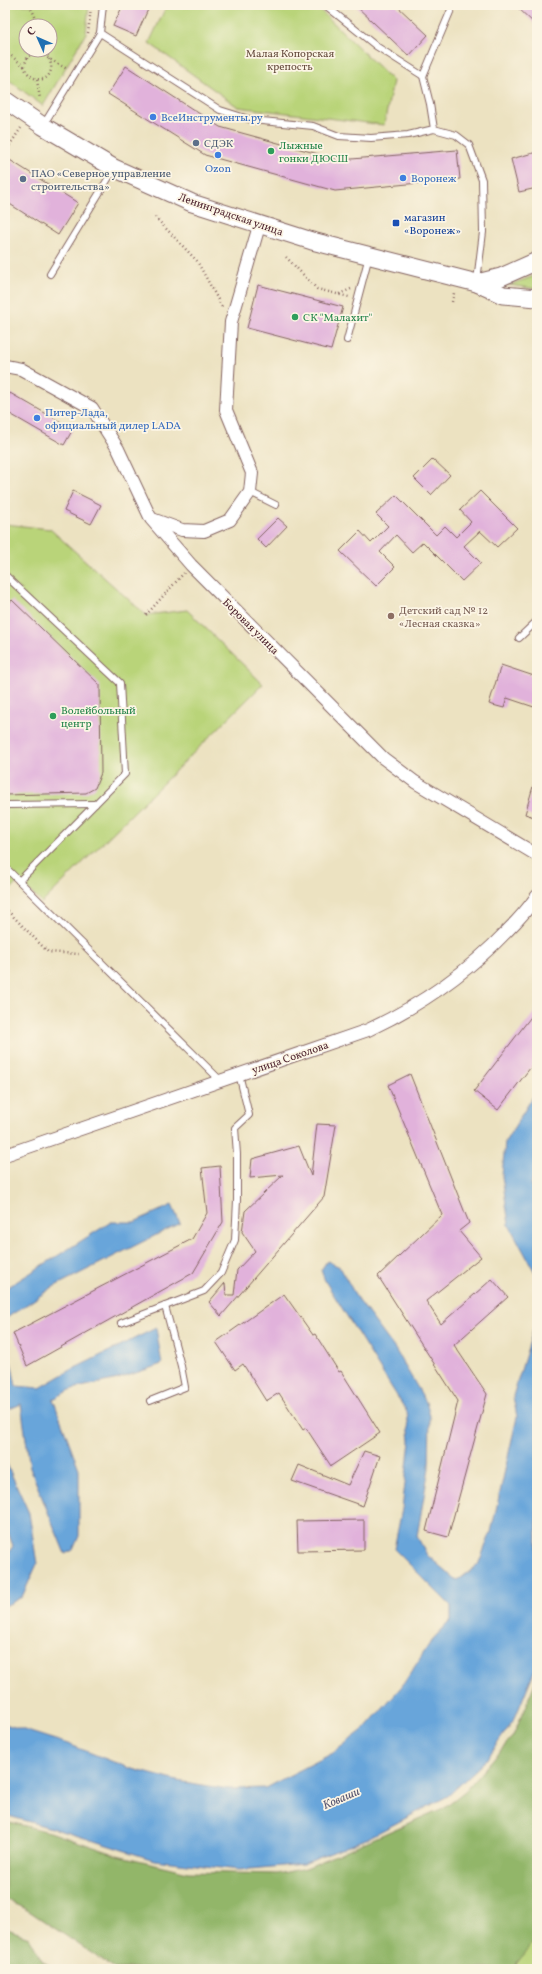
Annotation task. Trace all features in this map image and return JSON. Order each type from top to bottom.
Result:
[{"type":"main road","name":"Ленинградская улица","points":[[5,100],[43,126],[114,168],[192,202],[259,226],[477,283],[503,295],[537,298]]},
{"type":"main road","name":"Ленинградская улица","points":[[477,283],[501,277],[537,261]]},
{"type":"street","points":[[151,519],[182,530],[204,531],[230,520],[250,492],[252,473],[226,410],[231,322],[259,226]]},
{"type":"street","name":"Боровая улица","points":[[5,366],[21,369],[92,408],[118,449],[151,519],[191,565],[383,758],[415,782],[537,855]]},
{"type":"street","name":"улица Соколова","points":[[5,1155],[368,1030],[398,1016],[446,986],[485,954],[530,907],[537,896]]},
{"type":"lane","points":[[43,126],[100,33],[103,5]]},
{"type":"lane","points":[[325,5],[376,46],[422,76]]},
{"type":"lane","points":[[434,129],[430,104],[422,76],[453,5]]},
{"type":"lane","points":[[100,33],[220,110],[252,120],[312,126],[339,136],[347,137],[371,138],[408,135],[434,129],[456,135],[469,146],[482,180],[483,232],[477,283]]},
{"type":"lane","points":[[50,274],[114,168]]},
{"type":"lane","points":[[347,340],[369,256]]},
{"type":"lane","points":[[250,492],[276,505]]},
{"type":"lane","points":[[5,575],[120,683],[125,774],[19,880]]},
{"type":"lane","points":[[519,638],[537,621]]},
{"type":"lane","points":[[5,805],[95,804]]},
{"type":"lane","points":[[5,867],[220,1080]]},
{"type":"lane","points":[[121,1323],[204,1291],[221,1273],[235,1240],[237,1154],[235,1128],[249,1115],[239,1074]]},
{"type":"lane","points":[[150,1400],[185,1387],[165,1306]]},
{"type":"path","points":[[30,5],[36,18]]},
{"type":"path","points":[[5,51],[24,66],[29,76],[37,80],[44,78],[50,73],[51,64],[48,58]]},
{"type":"path","points":[[24,66],[27,58]]},
{"type":"path","points":[[50,58],[67,69]]},
{"type":"path","points":[[37,80],[40,99]]},
{"type":"path","points":[[5,152],[21,128]]},
{"type":"path","points":[[155,217],[197,261],[231,322]]},
{"type":"path","points":[[286,257],[317,289],[358,300]]},
{"type":"path","points":[[452,302],[454,292]]},
{"type":"path","points":[[146,615],[191,565]]},
{"type":"path","points":[[5,908],[48,952],[94,955]]},
{"type":"green space","points":[[5,5],[89,5],[86,33],[43,106],[5,77]]},
{"type":"green space","name":"Малая Копорская крепость","points":[[167,5],[315,5],[393,81],[384,125],[238,107],[149,43]]},
{"type":"green space","points":[[537,275],[537,289],[509,285]]},
{"type":"green space","points":[[5,524],[50,529],[146,615],[187,610],[263,684],[42,903],[19,881],[5,895]]},
{"type":"green space","points":[[537,1678],[537,1938],[512,1969],[115,1969],[29,1911],[5,1899],[5,1821],[50,1832],[117,1855],[188,1872],[277,1874],[306,1868],[443,1808],[465,1791],[513,1736]]},
{"type":"green space","points":[[537,1920],[537,1969],[500,1969]]},
{"type":"green space","points":[[5,1928],[29,1937],[43,1962],[56,1969],[9,1969],[5,1963]]},
{"type":"water","points":[[537,1090],[537,1164],[531,1185],[537,1201],[537,1276],[509,1225],[502,1176],[505,1142]]},
{"type":"water","points":[[172,1205],[180,1223],[53,1287],[5,1319],[5,1289],[111,1222],[134,1222]]},
{"type":"water","name":"Коваши","points":[[327,1261],[340,1267],[357,1298],[395,1349],[426,1402],[430,1416],[429,1468],[417,1536],[427,1555],[457,1581],[478,1565],[491,1532],[517,1417],[513,1396],[537,1318],[537,1664],[515,1718],[486,1760],[448,1796],[366,1839],[303,1864],[239,1870],[154,1860],[69,1833],[5,1815],[5,1724],[68,1744],[129,1768],[177,1781],[229,1789],[265,1788],[333,1753],[364,1729],[402,1686],[432,1640],[451,1620],[451,1606],[394,1549],[402,1509],[410,1441],[407,1412],[325,1281],[321,1270]]},
{"type":"water","points":[[156,1328],[162,1364],[118,1379],[72,1389],[53,1399],[79,1469],[79,1536],[73,1550],[65,1554],[30,1468],[21,1404],[5,1411],[5,1356],[11,1362],[16,1386],[40,1388],[71,1370]]},
{"type":"water","points":[[5,1460],[29,1513],[37,1564],[22,1597],[5,1606],[5,1558],[13,1546],[5,1524]]},
{"type":"building","points":[[123,5],[150,5],[136,36],[113,26]]},
{"type":"building","points":[[355,5],[396,5],[428,35],[409,56]]},
{"type":"building","points":[[515,5],[537,5],[537,26]]},
{"type":"building","points":[[126,66],[220,127],[340,160],[457,150],[460,179],[335,191],[205,155],[108,94]]},
{"type":"building","points":[[537,152],[537,188],[519,192],[511,159]]},
{"type":"building","name":"ПАО «Северное управление строительства»","points":[[5,157],[78,203],[58,235],[5,201]]},
{"type":"building","name":"СК \"Малахит\"","points":[[258,285],[343,307],[331,350],[247,328]]},
{"type":"building","points":[[10,393],[73,429],[64,445],[5,411],[5,402]]},
{"type":"building","points":[[433,459],[450,475],[431,495],[414,478]]},
{"type":"building","points":[[73,491],[101,505],[91,524],[64,511]]},
{"type":"building","points":[[480,491],[517,528],[497,547],[480,531],[464,546],[481,563],[462,581],[423,542],[412,552],[396,535],[380,552],[395,567],[376,586],[340,551],[360,531],[371,543],[388,526],[376,514],[396,495],[436,535],[445,526],[456,537],[471,522],[460,510]]},
{"type":"building","points":[[278,518],[287,526],[266,548],[257,539]]},
{"type":"building","name":"Волейбольный центр","points":[[12,600],[100,685],[101,773],[95,788],[86,793],[5,795],[5,607]]},
{"type":"building","points":[[501,665],[537,677],[537,708],[507,698],[504,708],[489,704]]},
{"type":"building","points":[[534,783],[537,784],[537,818],[525,814]]},
{"type":"building","points":[[537,1009],[537,1059],[498,1110],[474,1091]]},
{"type":"building","points":[[410,1074],[469,1223],[459,1231],[481,1257],[426,1301],[441,1324],[492,1279],[508,1297],[454,1345],[487,1394],[448,1537],[426,1531],[458,1401],[378,1276],[442,1215],[388,1085]]},
{"type":"building","points":[[317,1124],[336,1125],[324,1197],[221,1316],[209,1302],[225,1283],[226,1295],[234,1295],[237,1270],[255,1251],[242,1232],[245,1211],[283,1175],[250,1178],[252,1159],[299,1146],[311,1176]]},
{"type":"building","points":[[220,1166],[223,1222],[193,1273],[27,1366],[13,1333],[192,1239],[207,1213],[202,1168]]},
{"type":"building","points":[[284,1294],[313,1335],[315,1334],[339,1372],[341,1371],[380,1433],[331,1466],[306,1428],[303,1430],[279,1393],[266,1401],[243,1364],[235,1370],[216,1342]]},
{"type":"building","points":[[364,1451],[380,1456],[363,1506],[292,1481],[299,1465],[348,1485]]},
{"type":"building","points":[[364,1520],[364,1550],[298,1551],[297,1521]]},
{"type":"place","name":"ВсеИнструменты.ру","points":[[153,117]]},
{"type":"place","name":"СДЭК","points":[[196,143]]},
{"type":"place","name":"Лыжные гонки ДЮСШ","points":[[271,151]]},
{"type":"place","name":"Ozon","points":[[218,155]]},
{"type":"place","name":"Воронеж","points":[[403,178]]},
{"type":"place","name":"ПАО «Северное управление строительства»","points":[[23,179]]},
{"type":"place","name":"магазин «Воронеж»","points":[[396,223]]},
{"type":"place","name":"СК \"Малахит\"","points":[[295,317]]},
{"type":"place","name":"Питер-Лада, официальный дилер LADA","points":[[37,418]]},
{"type":"place","name":"Детский сад № 12 «Лесная сказка»","points":[[391,616]]},
{"type":"place","name":"Волейбольный центр","points":[[53,716]]}]
